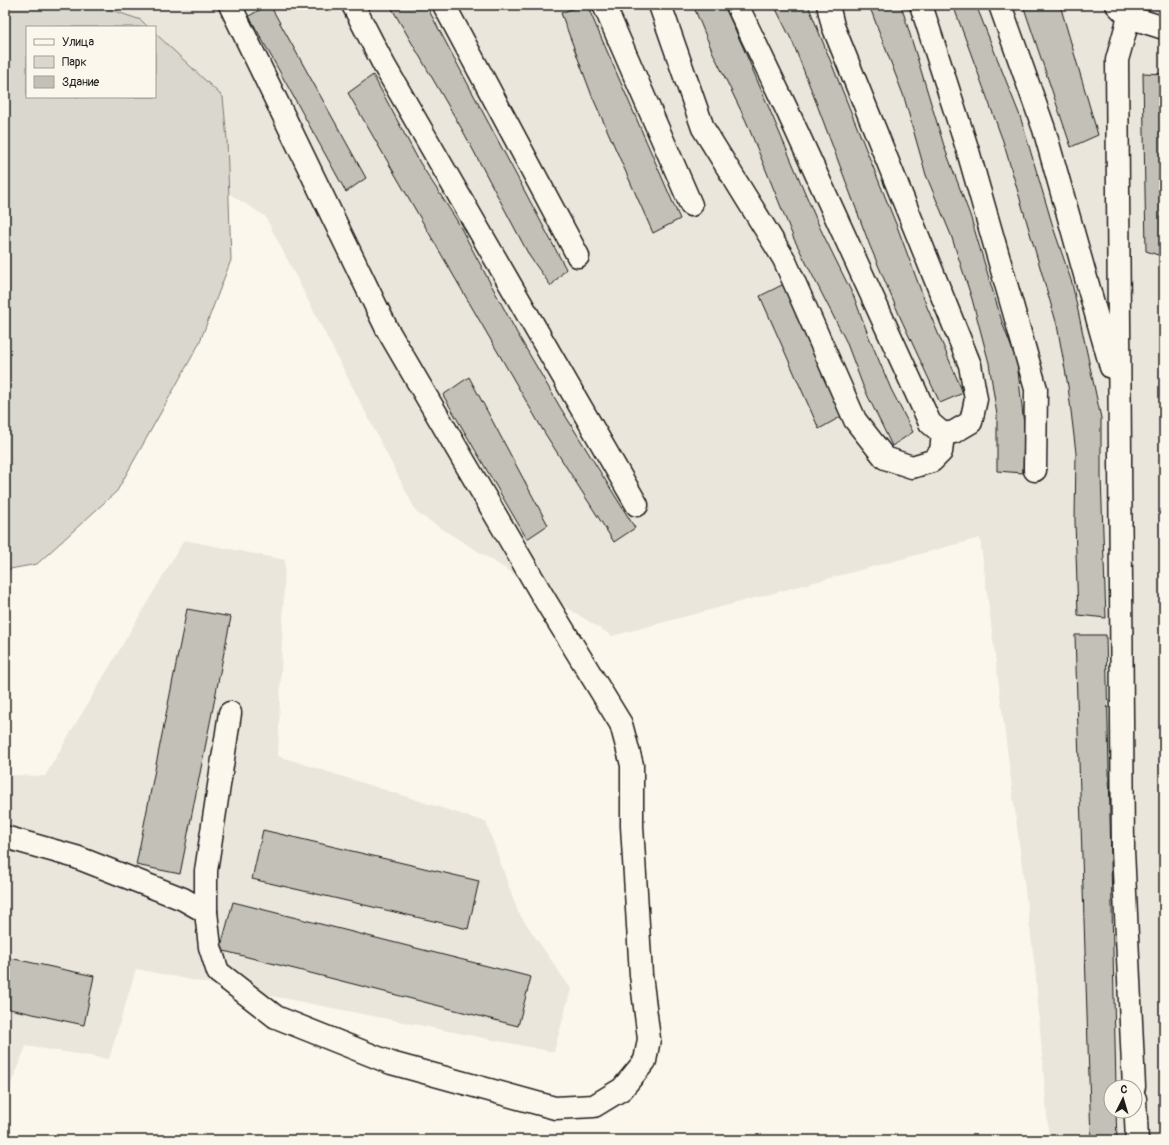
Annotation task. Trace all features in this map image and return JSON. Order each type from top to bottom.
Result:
[{"type":"street","points":[[230,5],[386,329],[545,600],[621,724],[632,765],[632,826],[640,968],[649,1039],[645,1061],[622,1089],[594,1106],[555,1108],[391,1063],[276,1017],[218,972],[210,947],[206,912],[206,871],[230,713]]},
{"type":"street","points":[[353,5],[388,72],[637,504]]},
{"type":"street","points":[[444,5],[578,256]]},
{"type":"street","points":[[604,5],[691,205]]},
{"type":"street","points":[[660,5],[703,128],[784,259],[855,420],[885,458],[912,466],[932,461],[941,452],[943,434]]},
{"type":"street","points":[[737,5],[787,110],[930,423],[943,434]]},
{"type":"street","points":[[828,5],[833,26],[970,364],[976,399],[971,422],[954,432],[943,434]]},
{"type":"street","points":[[921,5],[968,151],[1036,389],[1035,470]]},
{"type":"street","points":[[1000,5],[1044,129],[1119,395]]},
{"type":"street","points":[[1134,1079],[1123,850],[1122,560],[1119,395],[1117,60],[1123,11],[1164,28]]},
{"type":"street","points":[[5,837],[76,857],[183,899],[206,912]]},
{"type":"street","points":[[1136,1119],[1137,1140]]},
{"type":"shaded area","points":[[5,5],[1164,5],[1164,1140],[1049,1140],[1035,968],[980,538],[612,636],[417,513],[265,216],[76,98],[156,98],[156,26],[26,26]]},
{"type":"shaded area","points":[[184,540],[285,560],[278,756],[486,822],[518,912],[571,989],[554,1052],[136,969],[109,1059],[26,1046],[5,1099],[5,775],[45,776]]},
{"type":"green space","points":[[5,5],[97,5],[141,20],[147,26],[26,26],[26,98],[156,98],[156,34],[223,97],[227,140],[231,260],[199,344],[117,491],[37,564],[5,570]]},
{"type":"building","points":[[270,5],[366,178],[346,192],[249,16]]},
{"type":"building","points":[[394,5],[426,5],[566,269],[551,286],[530,257],[463,131],[391,7]]},
{"type":"building","points":[[582,5],[587,5],[680,219],[653,233],[592,96],[561,13]]},
{"type":"building","points":[[693,5],[724,5],[743,47],[820,228],[854,297],[891,389],[913,432],[892,446],[863,386],[846,341],[794,239],[746,121],[713,53]]},
{"type":"building","points":[[774,5],[808,5],[898,229],[927,307],[963,393],[940,403],[901,319],[870,246],[793,43]]},
{"type":"building","points":[[869,5],[901,5],[945,149],[970,215],[1003,325],[1017,362],[1024,425],[1023,473],[997,471],[997,415],[989,363],[972,299],[951,235],[926,175],[904,97]]},
{"type":"building","points":[[953,5],[976,5],[1020,116],[1054,230],[1072,283],[1101,418],[1101,476],[1106,618],[1078,615],[1075,521],[1076,453],[1068,386],[1057,325],[1003,141]]},
{"type":"building","points":[[1023,5],[1060,5],[1098,135],[1071,147]]},
{"type":"building","points":[[1143,73],[1164,74],[1164,257],[1146,251]]},
{"type":"building","points":[[373,75],[420,163],[456,219],[517,333],[560,407],[635,528],[614,542],[544,432],[348,93]]},
{"type":"building","points":[[784,284],[842,416],[819,429],[760,296]]},
{"type":"building","points":[[469,377],[548,525],[527,539],[443,395]]},
{"type":"building","points":[[187,609],[231,617],[180,874],[136,865]]},
{"type":"building","points":[[1075,635],[1106,635],[1116,1079],[1103,1079],[1103,1119],[1116,1119],[1117,1140],[1091,1140]]},
{"type":"building","points":[[263,830],[479,881],[468,929],[252,879]]},
{"type":"building","points":[[233,902],[531,977],[518,1026],[220,950]]},
{"type":"building","points":[[5,957],[94,976],[84,1025],[5,1008]]}]
